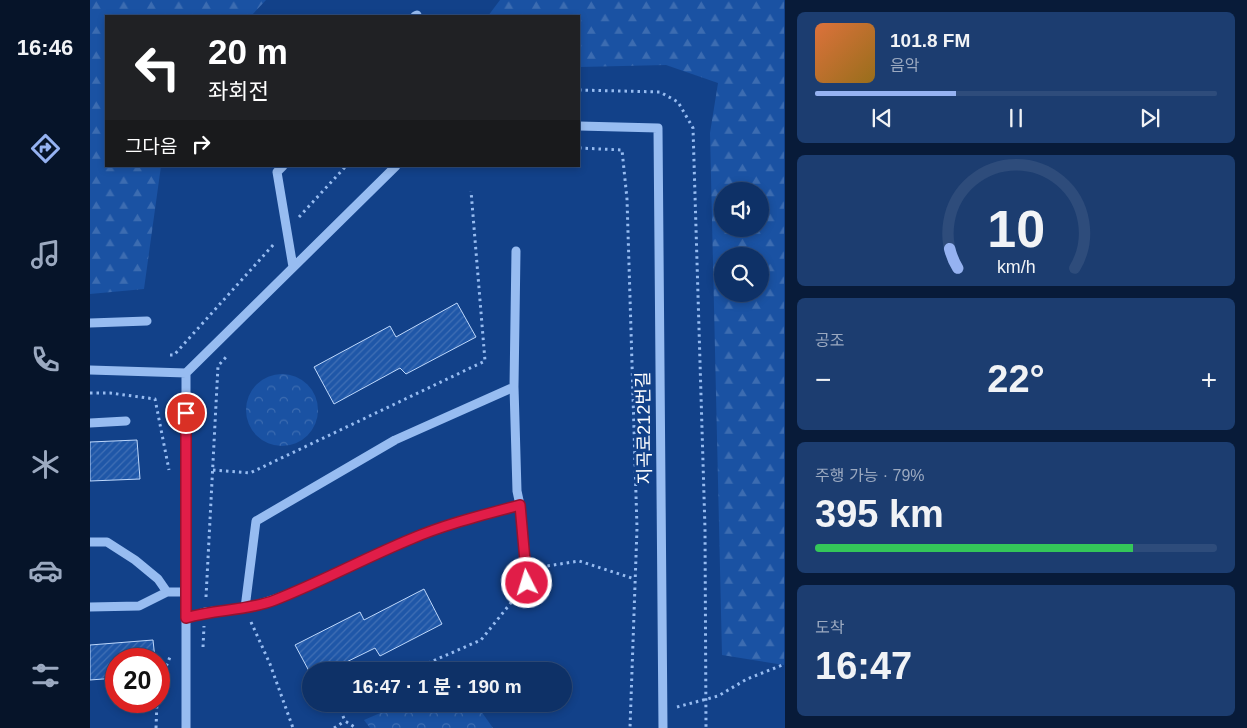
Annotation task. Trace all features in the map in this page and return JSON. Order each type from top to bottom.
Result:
[{"type":"street","name":"지곡로212번길","points":[[580,126],[658,128],[663,728]]},
{"type":"street","points":[[282,167],[277,172],[294,268]]},
{"type":"street","points":[[186,728],[186,373],[395,167]]},
{"type":"street","points":[[516,251],[514,387],[517,491],[527,583]]},
{"type":"street","points":[[90,322],[147,321]]},
{"type":"street","points":[[90,370],[186,373]]},
{"type":"street","points":[[245,608],[256,521],[395,440],[514,387]]},
{"type":"street","points":[[90,424],[126,421]]},
{"type":"street","points":[[186,618],[205,612],[245,608],[274,601],[412,538],[464,520],[520,505]]},
{"type":"street","points":[[90,542],[107,542],[136,560],[158,579],[167,592]]},
{"type":"street","points":[[90,607],[139,606],[167,592],[186,592]]},
{"type":"path","points":[[580,90],[660,92],[678,102],[693,128],[705,528],[706,728]]},
{"type":"path","points":[[580,148],[622,150],[627,209],[637,518],[630,728]]},
{"type":"path","points":[[165,356],[174,355],[345,167]]},
{"type":"path","points":[[213,470],[250,473],[486,361],[471,191]]},
{"type":"path","points":[[203,656],[218,366],[221,363]]},
{"type":"path","points":[[90,393],[110,393],[155,399],[171,476]]},
{"type":"path","points":[[526,570],[579,562],[635,579]]},
{"type":"path","points":[[430,662],[480,640],[527,583]]},
{"type":"path","points":[[245,608],[270,664],[293,728]]},
{"type":"path","points":[[663,711],[718,696],[747,679],[784,664]]},
{"type":"path","points":[[341,712],[345,721],[356,728]]},
{"type":"path","points":[[156,728],[157,713]]},
{"type":"path","points":[[334,728],[345,721]]},
{"type":"green space","points":[[90,0],[266,0],[252,15],[105,15],[105,167],[161,167],[144,289],[90,294]]},
{"type":"green space","points":[[500,0],[784,0],[784,665],[722,655],[710,133],[718,83],[666,65],[580,67],[580,15],[489,15]]},
{"type":"green space","points":[[275,374],[289,374],[308,384],[318,403],[318,417],[308,436],[289,446],[275,446],[256,436],[246,417],[246,403],[256,384]]},
{"type":"green space","points":[[382,712],[482,712],[493,728],[370,728],[364,720]]},
{"type":"building","points":[[457,303],[476,337],[406,374],[400,368],[334,404],[314,367],[390,326],[396,337]]},
{"type":"building","points":[[137,440],[140,479],[90,481],[90,442]]},
{"type":"building","points":[[424,589],[442,624],[380,656],[375,648],[346,662],[304,662],[295,645],[360,612],[364,620]]},
{"type":"building","points":[[153,640],[154,648],[105,648],[105,679],[90,680],[90,645]]},
{"type":"route","points":[[186,413],[186,618],[205,612],[245,608],[274,601],[412,538],[464,520],[520,505],[527,583]]}]
